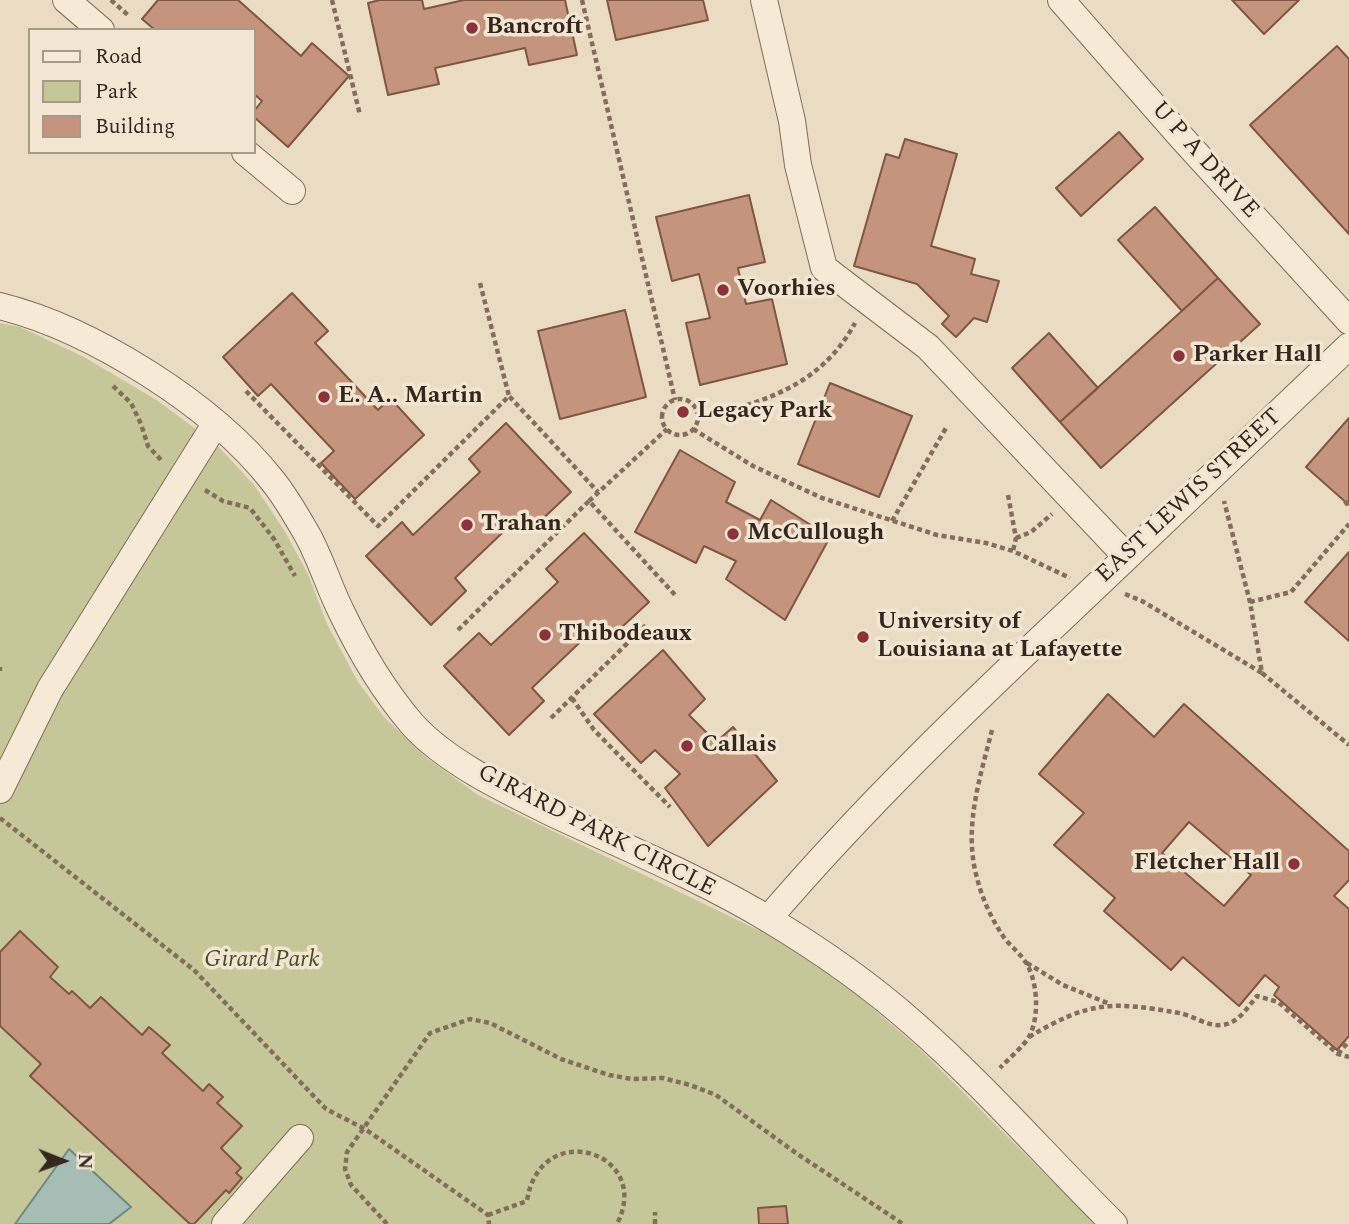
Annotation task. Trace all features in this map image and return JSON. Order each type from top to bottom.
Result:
[{"type":"street","points":[[66,0],[99,28]]},
{"type":"street","points":[[764,0],[792,121],[798,165],[824,268],[928,346],[1127,557]]},
{"type":"street","name":"U P A DRIVE","points":[[1061,0],[1349,321]]},
{"type":"street","points":[[247,154],[292,191]]},
{"type":"street","name":"GIRARD PARK CIRCLE","points":[[0,306],[30,314],[83,337],[130,363],[233,437],[272,480],[292,508],[309,538],[360,649],[385,688],[427,738],[472,771],[520,797],[704,885],[768,919],[860,980],[914,1023],[967,1073],[1114,1224]]},
{"type":"street","name":"EAST LEWIS STREET","points":[[768,919],[802,879],[901,775],[1349,346]]},
{"type":"street","points":[[0,790],[50,689],[216,423]]},
{"type":"street","points":[[225,1224],[300,1138]]},
{"type":"path","points":[[111,0],[129,16]]},
{"type":"path","points":[[332,0],[360,115]]},
{"type":"path","points":[[582,0],[675,400]]},
{"type":"path","points":[[480,283],[509,396],[598,492]]},
{"type":"path","points":[[697,418],[732,410],[785,392],[806,379],[826,362],[846,338],[866,300]]},
{"type":"path","points":[[246,391],[378,526],[509,396]]},
{"type":"path","points":[[675,400],[690,402],[697,412],[697,418],[693,429],[683,435],[667,429],[662,413],[668,404],[675,400]]},
{"type":"path","points":[[892,522],[946,428]]},
{"type":"path","points":[[458,630],[598,492],[667,429]]},
{"type":"path","points":[[693,429],[753,466],[822,498],[937,535],[986,543],[1013,551],[1093,589],[1128,595],[1142,601],[1262,673],[1349,745]]},
{"type":"path","points":[[1008,495],[1016,538],[1013,551]]},
{"type":"path","points":[[1016,538],[1031,532],[1071,498]]},
{"type":"path","points":[[1224,500],[1250,602],[1262,673]]},
{"type":"path","points":[[589,501],[676,596]]},
{"type":"path","points":[[1345,501],[1349,507]]},
{"type":"path","points":[[1250,602],[1291,592],[1349,524]]},
{"type":"path","points":[[551,718],[646,625]]},
{"type":"path","points":[[572,698],[594,730],[670,807]]},
{"type":"path","points":[[992,730],[970,839],[976,876],[986,907],[1003,937],[1026,962],[1063,985],[1111,1004],[1182,1013],[1218,1026],[1235,1022],[1257,996],[1278,1002],[1338,1054],[1349,1057]]},
{"type":"path","points":[[0,818],[194,970],[326,1109],[365,1129],[488,1215],[489,1224]]},
{"type":"path","points":[[1026,962],[1035,992],[1037,1016],[1029,1038]]},
{"type":"path","points":[[1000,1068],[1029,1038],[1056,1021],[1081,1010],[1111,1004]]},
{"type":"path","points":[[387,1224],[351,1185],[345,1169],[346,1152],[365,1129],[430,1033],[470,1019],[490,1023],[561,1059],[609,1075],[632,1079],[663,1078],[716,1095],[796,1153],[903,1224]]},
{"type":"path","points":[[1338,1054],[1349,1041]]},
{"type":"path","points":[[488,1215],[527,1201],[534,1175],[554,1156],[581,1151],[595,1153],[615,1168],[624,1187],[625,1199],[617,1224]]},
{"type":"path","points":[[655,1212],[655,1224]]},
{"type":"green space","name":"Girard Park","points":[[0,323],[20,327],[84,357],[158,401],[217,445],[254,485],[284,530],[308,574],[327,624],[358,682],[384,717],[427,758],[478,795],[777,939],[854,992],[921,1050],[1095,1224],[0,1224]]},
{"type":"shaded area","points":[[69,1149],[131,1207],[109,1224],[15,1224]]},
{"type":"building","points":[[158,0],[238,0],[301,56],[312,43],[349,76],[288,147],[256,119],[256,108],[262,101],[256,96],[256,28],[153,28],[142,19]]},
{"type":"building","name":"Bancroft","points":[[380,0],[422,0],[424,9],[464,0],[565,0],[577,55],[529,65],[525,48],[435,68],[439,84],[388,95],[368,3]]},
{"type":"building","points":[[607,0],[703,0],[708,20],[616,40]]},
{"type":"building","points":[[1232,0],[1299,0],[1264,34]]},
{"type":"building","points":[[1337,46],[1349,59],[1349,234],[1250,125]]},
{"type":"building","points":[[1119,132],[1143,159],[1081,216],[1056,188]]},
{"type":"building","points":[[905,139],[957,154],[931,246],[975,259],[971,274],[999,281],[987,322],[974,318],[956,337],[942,324],[949,316],[917,284],[854,266],[886,154],[899,158]]},
{"type":"building","name":"Voorhies","points":[[749,195],[765,262],[738,268],[746,304],[772,299],[787,364],[700,385],[686,323],[710,318],[699,274],[672,281],[656,217]]},
{"type":"building","name":"Parker Hall","points":[[1155,207],[1218,278],[1182,311],[1118,240]]},
{"type":"building","name":"Parker Hall","points":[[1218,278],[1260,324],[1101,468],[1060,422]]},
{"type":"building","name":"E. A.. Martin","points":[[292,293],[328,331],[315,343],[378,410],[390,398],[424,435],[355,499],[321,463],[334,451],[271,384],[258,396],[223,357]]},
{"type":"building","points":[[625,310],[646,397],[560,419],[538,331]]},
{"type":"building","points":[[1049,333],[1098,388],[1060,422],[1012,368]]},
{"type":"building","points":[[830,383],[912,416],[879,497],[798,464]]},
{"type":"building","points":[[1349,418],[1349,505],[1306,467]]},
{"type":"building","name":"Trahan","points":[[506,423],[571,492],[533,528],[521,515],[455,578],[466,591],[431,625],[366,556],[402,522],[413,535],[480,472],[469,459]]},
{"type":"building","name":"McCullough","points":[[680,450],[735,482],[726,502],[760,520],[771,500],[830,537],[785,620],[726,579],[736,561],[704,546],[696,563],[635,532]]},
{"type":"building","name":"Thibodeaux","points":[[584,533],[649,602],[610,638],[598,625],[532,688],[544,701],[509,735],[444,666],[479,633],[491,645],[558,582],[546,569]]},
{"type":"building","points":[[1349,552],[1349,641],[1305,602]]},
{"type":"building","name":"Callais","points":[[663,650],[705,699],[689,715],[716,742],[733,727],[777,781],[708,846],[665,788],[680,774],[655,750],[641,763],[594,714]]},
{"type":"building","name":"Fletcher Hall","points":[[1108,694],[1154,737],[1184,704],[1349,851],[1349,880],[1334,896],[1349,909],[1349,1036],[1337,1050],[1274,995],[1279,987],[1265,975],[1239,1006],[1183,957],[1171,970],[1104,911],[1115,898],[1054,845],[1084,813],[1039,774]],"holes":[[[1189,822],[1251,875],[1224,906],[1162,853]]]},
{"type":"building","points":[[20,931],[58,967],[50,977],[69,994],[72,991],[90,1008],[101,997],[142,1035],[149,1027],[170,1045],[162,1053],[203,1091],[209,1084],[223,1097],[217,1103],[242,1126],[221,1148],[241,1168],[236,1173],[242,1178],[229,1193],[226,1190],[194,1224],[190,1224],[30,1076],[41,1064],[0,1026],[0,952]]},
{"type":"building","points":[[786,1206],[788,1224],[759,1224],[758,1208]]},
{"type":"place","name":"Bancroft","points":[[472,28]]},
{"type":"place","name":"Voorhies","points":[[723,290]]},
{"type":"place","name":"Parker Hall","points":[[1179,356]]},
{"type":"place","name":"E. A.. Martin","points":[[324,397]]},
{"type":"place","name":"Legacy Park","points":[[683,412]]},
{"type":"place","name":"Trahan","points":[[467,525]]},
{"type":"place","name":"McCullough","points":[[733,534]]},
{"type":"place","name":"Thibodeaux","points":[[545,635]]},
{"type":"place","name":"University of Louisiana at Lafayette","points":[[863,637]]},
{"type":"place","name":"Callais","points":[[687,746]]},
{"type":"place","name":"Fletcher Hall","points":[[1294,864]]}]
